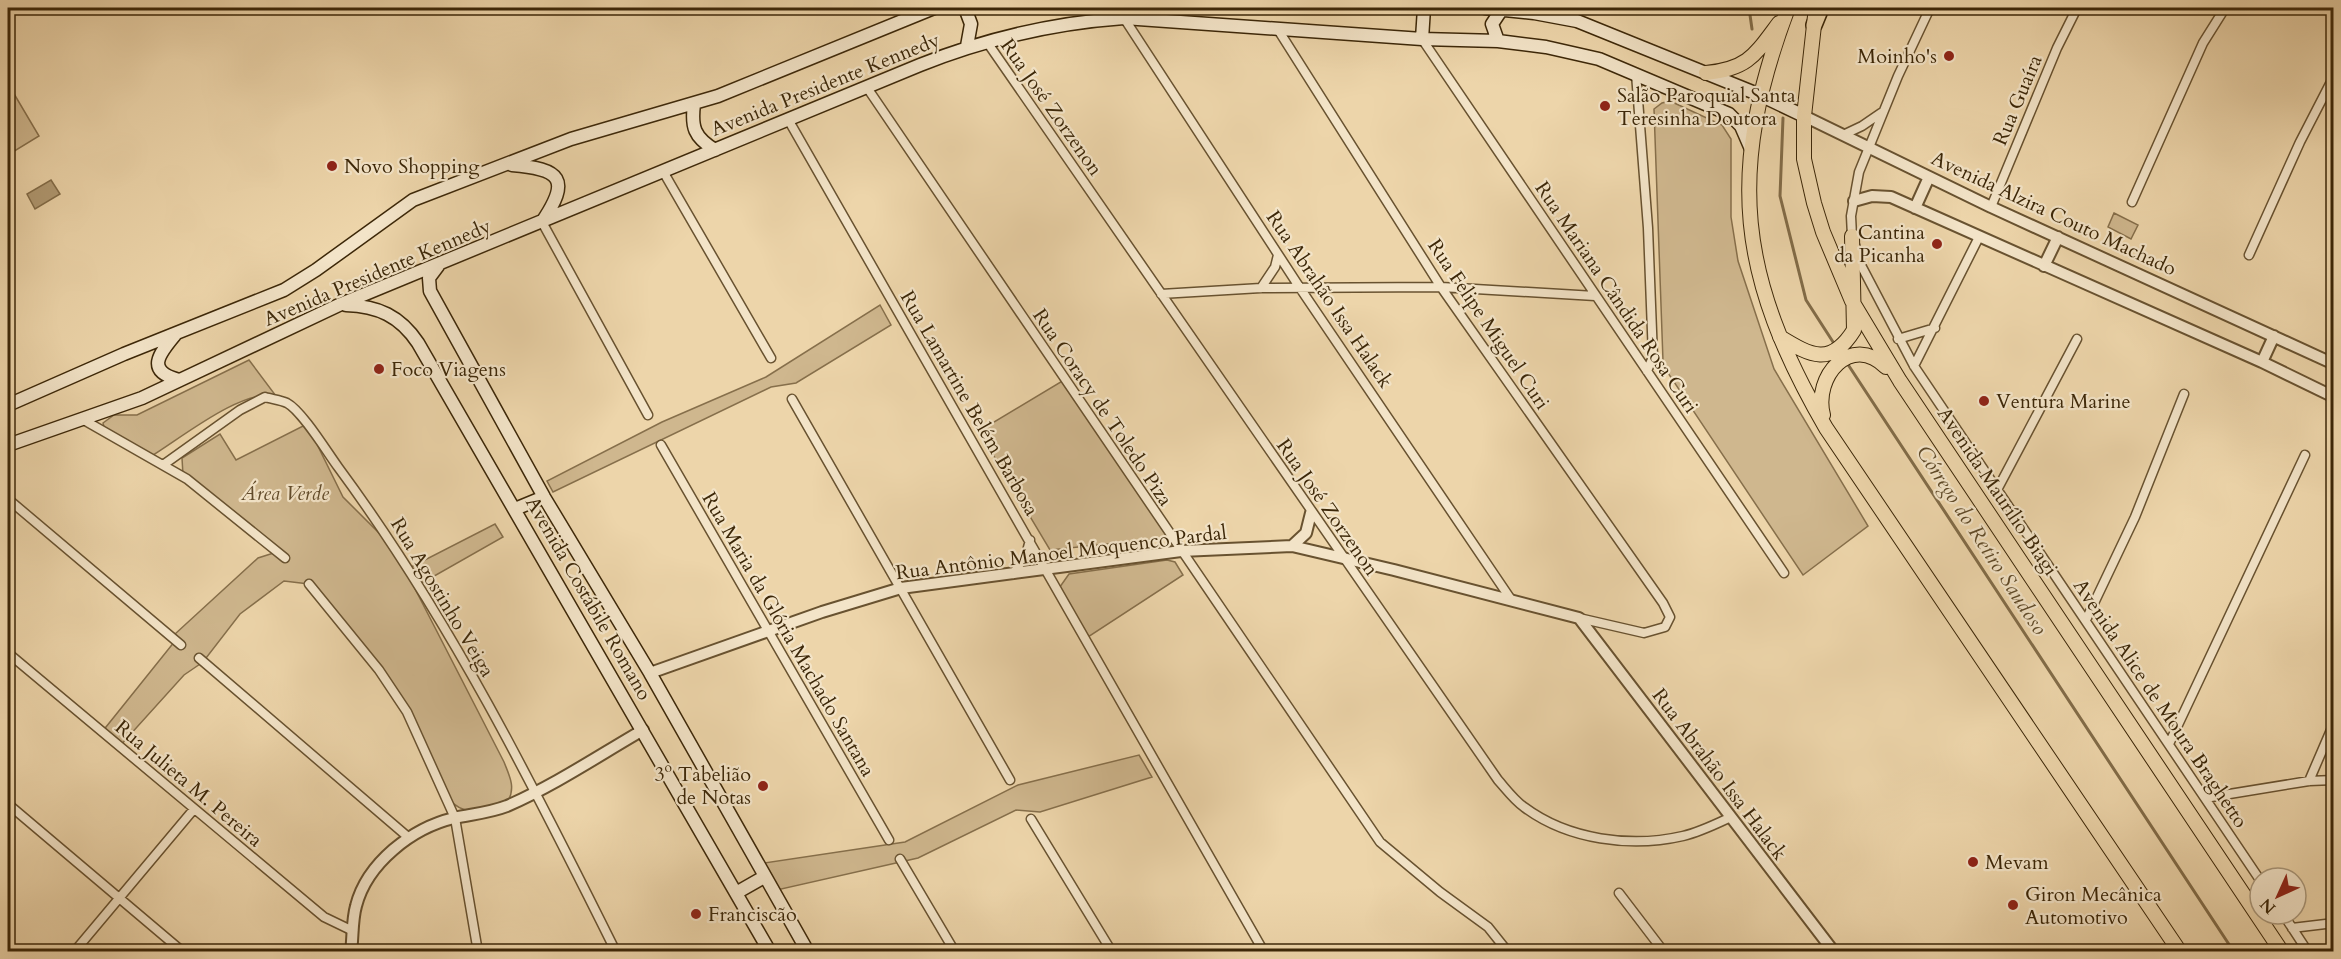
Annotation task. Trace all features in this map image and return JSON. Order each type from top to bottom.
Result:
[{"type":"highway","points":[[1814,25],[1821,8]]},
{"type":"main road","name":"Avenida Presidente Kennedy","points":[[8,405],[178,332],[284,290],[316,270],[413,200],[509,165],[571,139],[694,104],[934,8]]},
{"type":"main road","points":[[965,8],[971,24],[967,46]]},
{"type":"main road","points":[[1422,39],[1424,8]]},
{"type":"main road","points":[[1485,8],[1577,21],[1760,95]]},
{"type":"main road","name":"Avenida Maurílio Biagi","points":[[1815,8],[1804,116],[1804,159],[1823,232],[1852,301],[1900,381],[2282,951]]},
{"type":"main road","points":[[1498,41],[1492,24],[1502,9]]},
{"type":"main road","points":[[1706,73],[1729,71],[1755,56],[1787,11]]},
{"type":"main road","points":[[1787,11],[1760,95],[1751,149],[1748,196],[1751,237],[1761,283],[1780,337],[1797,377],[1826,428],[2180,951]]},
{"type":"main road","name":"Avenida Presidente Kennedy","points":[[8,445],[142,398],[341,304],[664,173],[967,46],[1124,13],[1277,28],[1422,39],[1498,41],[1546,47],[1599,59],[1728,114],[1741,126],[1751,149]]},
{"type":"main road","name":"Avenida Alzira Couto Machado","points":[[1760,95],[1804,116]]},
{"type":"main road","points":[[694,104],[692,122],[694,133],[701,141],[715,150]]},
{"type":"main road","points":[[509,165],[542,167],[558,182],[559,195],[542,222]]},
{"type":"main road","points":[[1780,337],[1807,353],[1819,356],[1834,352],[1847,342],[1854,330],[1852,236]]},
{"type":"main road","name":"Avenida Costábile Romano","points":[[438,265],[429,278],[430,291],[544,497],[650,673],[808,951]]},
{"type":"main road","name":"Avenida Costábile Romano","points":[[341,304],[368,306],[407,326],[770,951]]},
{"type":"main road","points":[[178,332],[162,350],[157,363],[158,368],[170,378],[179,380]]},
{"type":"main road","points":[[1826,428],[1820,394],[1830,372],[1856,353],[1877,358],[1900,381]]},
{"type":"main road","points":[[515,509],[544,497]]},
{"type":"main road","points":[[736,893],[764,877]]},
{"type":"street","points":[[1852,236],[1854,201],[1869,147],[1930,8]]},
{"type":"street","name":"Rua Guaíra","points":[[1991,207],[2056,48],[2077,8]]},
{"type":"street","points":[[2132,202],[2203,43],[2225,8]]},
{"type":"street","name":"Rua Abrahão Issa Halack","points":[[1124,13],[1278,255],[1510,598]]},
{"type":"street","name":"Rua Felipe Miguel Curi","points":[[1277,28],[1441,287],[1663,603],[1670,617],[1669,623],[1658,631]]},
{"type":"street","name":"Rua Mariana Cândida Rosa Curi","points":[[1422,39],[1784,573]]},
{"type":"street","name":"Rua José Zorzenon","points":[[987,42],[1498,780],[1523,807],[1554,824],[1596,837],[1639,843],[1685,836],[1731,818]]},
{"type":"street","points":[[1636,74],[1648,228],[1653,357],[1647,371]]},
{"type":"street","points":[[2249,255],[2300,142],[2334,76]]},
{"type":"street","name":"Rua Coracy de Toledo Piza","points":[[867,89],[1380,842],[1440,892],[1488,927],[1508,951]]},
{"type":"street","points":[[1843,135],[1863,126],[1884,110]]},
{"type":"street","name":"Avenida Alzira Couto Machado","points":[[1804,116],[1991,207],[2334,364]]},
{"type":"street","name":"Rua Lamartine Belém Barbosa","points":[[789,121],[1264,951]]},
{"type":"street","points":[[664,173],[771,358]]},
{"type":"street","points":[[1916,208],[1929,177]]},
{"type":"street","points":[[1854,201],[1882,196],[1916,208],[2262,362],[2334,397]]},
{"type":"street","points":[[542,222],[648,415]]},
{"type":"street","name":"Avenida Alice de Moura Braghetto","points":[[1852,236],[1862,267],[1914,366],[2251,866]]},
{"type":"street","points":[[1914,366],[1979,237]]},
{"type":"street","points":[[2044,266],[2058,237]]},
{"type":"street","points":[[1261,288],[1275,267],[1278,255]]},
{"type":"street","points":[[1161,294],[1261,288],[1441,287],[1595,296]]},
{"type":"street","points":[[1898,339],[1935,328]]},
{"type":"street","points":[[2262,362],[2274,336]]},
{"type":"street","points":[[1998,490],[2077,339]]},
{"type":"street","points":[[2086,620],[2135,517],[2184,394]]},
{"type":"street","name":"Rua Agostinho Veiga","points":[[163,465],[240,410],[265,397],[288,403],[307,424],[377,520],[441,619],[537,793],[616,951]]},
{"type":"street","points":[[792,399],[1010,780]]},
{"type":"street","points":[[82,419],[187,479],[285,558]]},
{"type":"street","name":"Rua Maria da Glória Machado Santana","points":[[661,445],[888,840]]},
{"type":"street","points":[[2169,744],[2305,455]]},
{"type":"street","points":[[8,499],[181,645]]},
{"type":"street","points":[[1292,546],[1305,533],[1311,513]]},
{"type":"street","points":[[1012,574],[1026,555],[1030,540]]},
{"type":"street","name":"Rua Antônio Manoel Moquenco Pardal","points":[[650,673],[769,630],[901,588],[1181,551],[1292,546],[1510,598],[1578,618],[1644,633],[1658,631]]},
{"type":"street","points":[[309,584],[379,670],[406,712],[455,818],[478,951]]},
{"type":"street","name":"Rua Abrahão Issa Halack","points":[[1578,618],[1834,951]]},
{"type":"street","name":"Rua Julieta M. Pereira","points":[[8,653],[324,917],[353,931]]},
{"type":"street","points":[[199,658],[408,837]]},
{"type":"street","points":[[2309,781],[2334,723]]},
{"type":"street","points":[[351,951],[356,906],[366,882],[378,865],[408,837],[422,829],[455,818],[497,810],[537,793],[643,730]]},
{"type":"street","points":[[2205,798],[2309,781],[2334,780]]},
{"type":"street","points":[[8,804],[183,951]]},
{"type":"street","points":[[74,951],[194,809]]},
{"type":"street","points":[[1031,819],[1113,951]]},
{"type":"street","points":[[900,859],[955,951]]},
{"type":"street","points":[[1619,893],[1664,951]]},
{"type":"street","points":[[2308,951],[2292,928],[2334,923]]},
{"type":"green space","points":[[10,87],[39,136],[8,155],[8,88]]},
{"type":"green space","points":[[1670,101],[1722,125],[1731,139],[1731,217],[1738,261],[1774,369],[1868,526],[1803,575],[1668,373],[1663,361],[1654,109]]},
{"type":"green space","points":[[2114,213],[2138,225],[2131,239],[2108,227]]},
{"type":"green space","points":[[880,305],[891,325],[796,383],[771,387],[553,492],[547,481],[662,422],[766,377]]},
{"type":"green space","points":[[249,360],[276,396],[262,396],[229,407],[150,457],[121,446],[105,431],[103,423],[114,415],[137,415]]},
{"type":"green space","points":[[1064,380],[1175,537],[1050,550],[979,431]]},
{"type":"green space","name":"Área Verde","points":[[307,424],[343,497],[394,548],[504,762],[512,786],[508,801],[483,810],[468,811],[461,809],[447,797],[394,692],[309,584],[284,581],[240,614],[203,662],[184,675],[119,747],[102,732],[175,641],[175,634],[258,558],[280,551],[183,475],[182,458],[220,434],[236,460]]},
{"type":"green space","points":[[495,524],[503,537],[422,583],[411,567]]},
{"type":"green space","points":[[1167,560],[1175,562],[1183,575],[1085,639],[1057,591],[1069,574]]},
{"type":"green space","points":[[1139,755],[1152,777],[1040,812],[1016,810],[918,858],[777,890],[764,863],[905,842],[1018,785]]},
{"type":"shaded area","points":[[51,180],[60,194],[35,209],[27,194]]},
{"type":"waterway","name":"Córrego do Retiro Saudoso","points":[[1749,8],[1752,29]]},
{"type":"waterway","name":"Córrego do Retiro Saudoso","points":[[1783,118],[1780,196],[1806,300],[1835,345]]},
{"type":"waterway","name":"Córrego do Retiro Saudoso","points":[[1847,363],[2234,952]]},
{"type":"place","name":"Moinho's","points":[[1949,56]]},
{"type":"place","name":"Salão Paroquial Santa Teresinha Doutora","points":[[1605,106]]},
{"type":"place","name":"Novo Shopping","points":[[332,166]]},
{"type":"place","name":"Cantina da Picanha","points":[[1937,244]]},
{"type":"place","name":"Foco Viagens","points":[[379,369]]},
{"type":"place","name":"Ventura Marine","points":[[1984,401]]},
{"type":"place","name":"3º Tabelião de Notas","points":[[763,786]]},
{"type":"place","name":"Mevam","points":[[1973,862]]},
{"type":"place","name":"Giron Mecânica Automotivo","points":[[2013,905]]},
{"type":"place","name":"Franciscão","points":[[696,914]]}]
